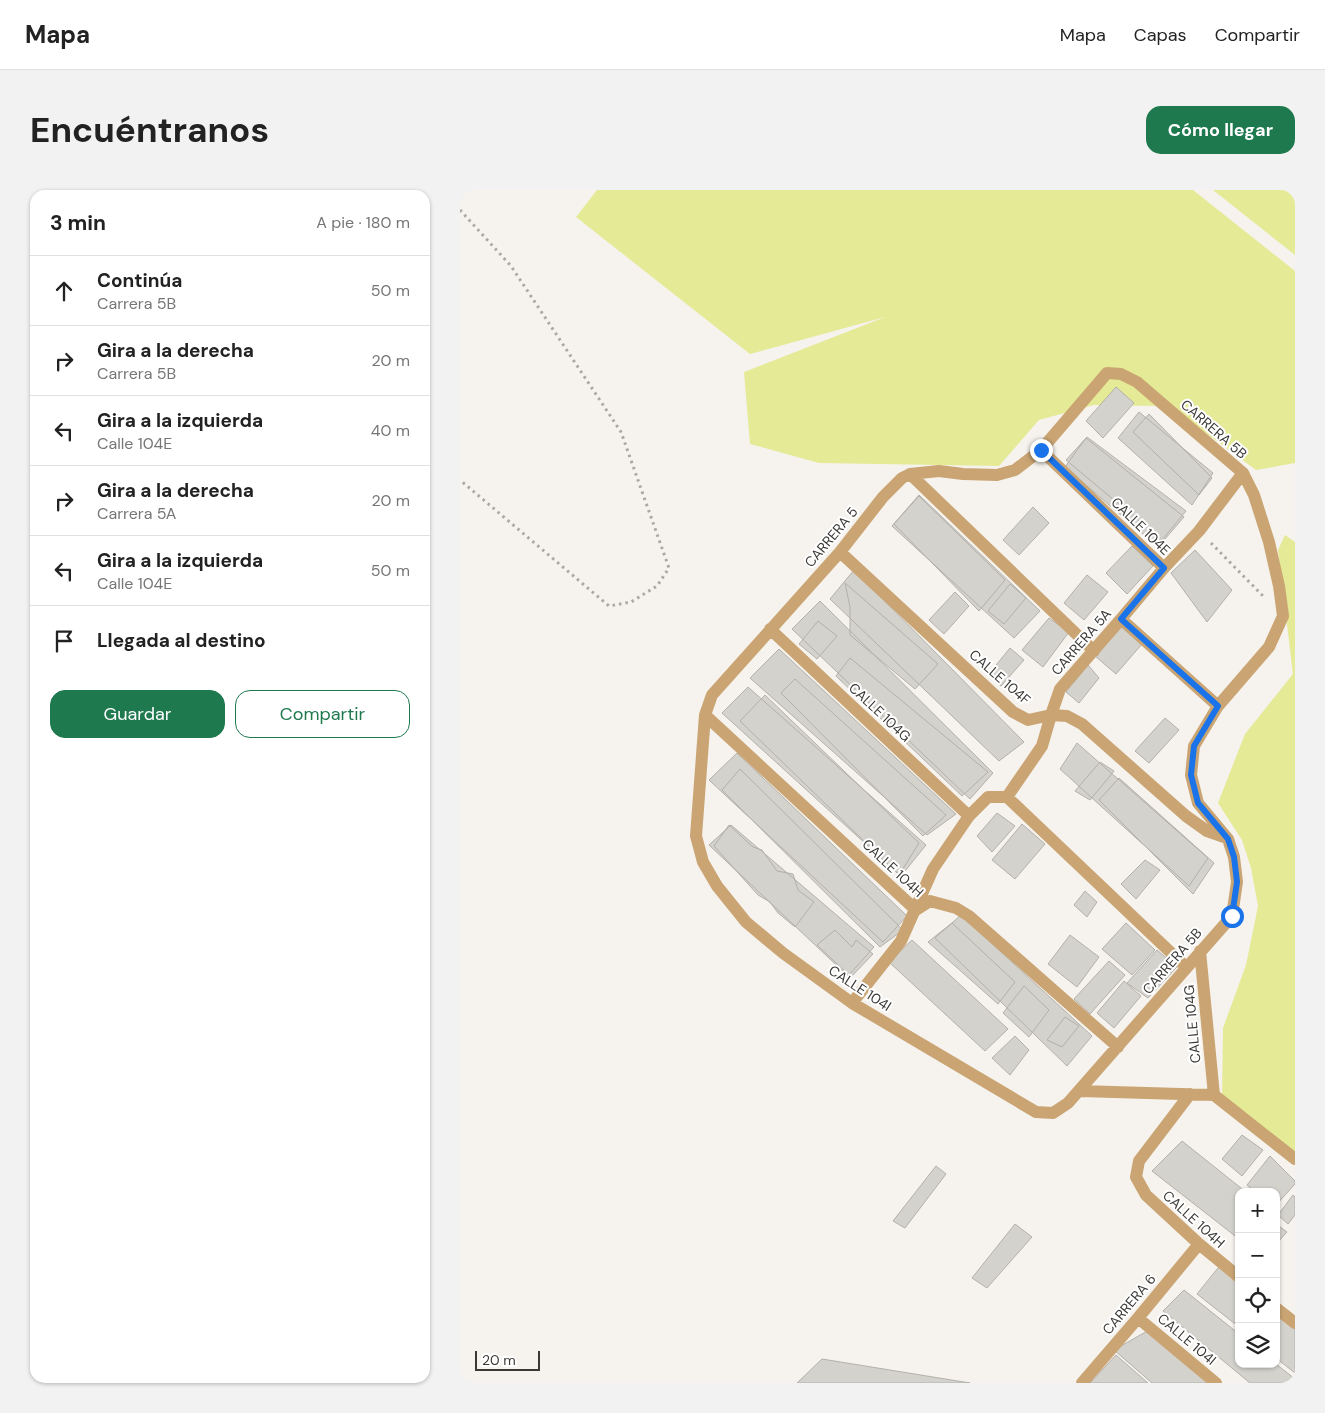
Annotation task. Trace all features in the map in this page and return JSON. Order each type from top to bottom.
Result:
[{"type":"street","name":"CARRERA 5B","points":[[1041,450],[1107,373],[1121,374],[1137,382],[1243,473],[1254,495],[1269,542],[1283,616],[1269,647],[1218,706],[1194,746],[1191,775],[1198,803],[1228,839],[1234,857],[1237,882],[1232,916],[1080,1091],[1068,1104],[1053,1113]]},
{"type":"street","points":[[910,474],[939,471],[997,475],[1016,470],[1041,450]]},
{"type":"street","name":"CALLE 104E","points":[[1041,450],[1164,568],[1199,531],[1243,473]]},
{"type":"street","points":[[910,474],[1094,651]]},
{"type":"street","name":"CARRERA 5","points":[[696,836],[705,715],[712,695],[840,552],[883,496],[902,478],[910,474]]},
{"type":"street","name":"CALLE 104F","points":[[840,552],[1013,712],[1028,720],[1050,715],[1067,716],[1082,724],[1186,816],[1207,831],[1228,839]]},
{"type":"street","name":"CARRERA 5A","points":[[1007,797],[1042,746],[1050,715],[1060,689],[1164,568]]},
{"type":"street","points":[[1121,619],[1218,706]]},
{"type":"street","name":"CALLE 104G","points":[[770,629],[968,816]]},
{"type":"street","name":"CALLE 104H","points":[[705,715],[916,910],[930,902],[956,908],[969,916],[1118,1046]]},
{"type":"street","points":[[852,1003],[901,941],[933,869],[968,816],[988,797],[1007,797]]},
{"type":"street","name":"CALLE 104G","points":[[1007,797],[1186,967]]},
{"type":"street","name":"CALLE 104I","points":[[696,836],[704,862],[717,886],[746,922],[783,953],[852,1003],[1036,1112],[1053,1113]]},
{"type":"street","name":"CALLE 104G","points":[[1200,951],[1214,1095]]},
{"type":"street","points":[[1080,1091],[1214,1095],[1295,1159]]},
{"type":"street","name":"CALLE 104H","points":[[1190,1094],[1140,1162],[1136,1177],[1146,1196],[1235,1274]]},
{"type":"street","name":"CARRERA 6","points":[[1082,1383],[1199,1244]]},
{"type":"street","points":[[1280,1311],[1295,1323]]},
{"type":"street","name":"CALLE 104I","points":[[1138,1318],[1216,1383]]},
{"type":"path","points":[[460,210],[511,266],[620,432],[669,568],[656,586],[631,602],[609,606],[460,480]]},
{"type":"path","points":[[1199,531],[1283,616]]},
{"type":"green space","points":[[597,190],[1193,190],[1295,271],[1295,463],[1256,470],[1214,439],[1162,406],[1094,405],[1039,420],[999,466],[819,463],[750,444],[744,372],[885,317],[750,354],[576,217]]},
{"type":"green space","points":[[1213,190],[1295,190],[1295,255]]},
{"type":"green space","points":[[1285,535],[1295,542],[1295,1154],[1222,1096],[1223,1028],[1246,965],[1258,906],[1251,868],[1242,840],[1218,803],[1245,734],[1293,674],[1278,550]]},
{"type":"building","points":[[1116,387],[1134,403],[1103,438],[1086,421]]},
{"type":"building","points":[[1139,412],[1213,473],[1192,505],[1118,438]]},
{"type":"building","points":[[1149,414],[1212,478],[1199,495],[1133,432]]},
{"type":"building","points":[[1087,437],[1186,511],[1162,540],[1066,460]]},
{"type":"building","points":[[1086,438],[1184,517],[1158,547],[1065,467]]},
{"type":"building","points":[[919,495],[1040,611],[1014,638],[892,526]]},
{"type":"building","points":[[919,496],[1005,580],[979,611],[894,524]]},
{"type":"building","points":[[1033,507],[1049,523],[1019,555],[1003,540]]},
{"type":"building","points":[[1132,546],[1153,566],[1127,594],[1106,573]]},
{"type":"building","points":[[1195,550],[1232,590],[1207,622],[1171,573]]},
{"type":"building","points":[[854,570],[1024,742],[999,761],[830,599]]},
{"type":"building","points":[[1087,575],[1108,592],[1084,620],[1064,603]]},
{"type":"building","points":[[845,583],[938,664],[915,689],[850,635],[850,607]]},
{"type":"building","points":[[1010,584],[1026,598],[1004,624],[988,611]]},
{"type":"building","points":[[955,592],[969,606],[944,634],[929,620]]},
{"type":"building","points":[[820,601],[993,773],[970,799],[792,629]]},
{"type":"building","points":[[1049,618],[1069,632],[1043,667],[1022,650]]},
{"type":"building","points":[[818,621],[837,636],[817,659],[799,644]]},
{"type":"building","points":[[1121,626],[1142,644],[1116,674],[1095,656]]},
{"type":"building","points":[[1010,648],[1024,660],[1001,686],[988,675]]},
{"type":"building","points":[[779,649],[956,814],[927,835],[750,678]]},
{"type":"building","points":[[850,658],[988,772],[962,796],[836,676]]},
{"type":"building","points":[[1088,665],[1099,678],[1079,703],[1066,692]]},
{"type":"building","points":[[795,679],[946,815],[923,836],[781,693]]},
{"type":"building","points":[[748,687],[926,845],[901,876],[722,713]]},
{"type":"building","points":[[765,695],[919,843],[899,875],[740,721]]},
{"type":"building","points":[[1165,718],[1179,730],[1149,763],[1135,751]]},
{"type":"building","points":[[1077,743],[1208,858],[1189,886],[1060,769]]},
{"type":"building","points":[[737,753],[907,916],[883,942],[709,780]]},
{"type":"building","points":[[1100,762],[1114,771],[1090,800],[1075,791]]},
{"type":"building","points":[[740,769],[903,930],[880,947],[722,790]]},
{"type":"building","points":[[1119,778],[1214,863],[1193,894],[1099,800]]},
{"type":"building","points":[[997,813],[1015,826],[992,852],[977,836]]},
{"type":"building","points":[[1022,824],[1045,844],[1015,879],[992,860]]},
{"type":"building","points":[[729,825],[753,847],[762,850],[777,871],[793,874],[798,890],[814,902],[795,927],[778,913],[770,902],[758,895],[714,846]]},
{"type":"building","points":[[731,825],[874,947],[848,976],[709,845]]},
{"type":"building","points":[[1145,860],[1160,870],[1136,899],[1121,884]]},
{"type":"building","points":[[1085,891],[1097,902],[1087,917],[1074,905]]},
{"type":"building","points":[[961,915],[1092,1036],[1067,1066],[935,938]]},
{"type":"building","points":[[952,923],[1015,982],[998,1004],[928,942]]},
{"type":"building","points":[[1126,923],[1155,950],[1132,975],[1102,949]]},
{"type":"building","points":[[835,930],[852,947],[856,940],[873,954],[851,977],[817,945]]},
{"type":"building","points":[[1070,935],[1099,957],[1077,987],[1048,964]]},
{"type":"building","points":[[912,940],[1008,1029],[985,1051],[889,962]]},
{"type":"building","points":[[1157,950],[1177,967],[1148,998],[1127,983]]},
{"type":"building","points":[[1109,961],[1125,975],[1090,1014],[1074,999]]},
{"type":"building","points":[[1124,981],[1141,996],[1114,1028],[1097,1013]]},
{"type":"building","points":[[1024,986],[1049,1010],[1029,1037],[1003,1013]]},
{"type":"building","points":[[1065,1017],[1079,1026],[1062,1047],[1047,1040]]},
{"type":"building","points":[[1015,1036],[1029,1050],[1010,1075],[992,1058]]},
{"type":"building","points":[[1242,1135],[1263,1150],[1242,1176],[1222,1159]]},
{"type":"building","points":[[1182,1141],[1241,1188],[1235,1188],[1235,1236],[1152,1171]]},
{"type":"building","points":[[1270,1156],[1295,1181],[1295,1184],[1280,1201],[1280,1188],[1251,1188],[1247,1185]]},
{"type":"building","points":[[936,1166],[946,1174],[905,1228],[893,1221]]},
{"type":"building","points":[[1293,1195],[1295,1197],[1295,1215],[1288,1224],[1280,1217],[1280,1212]]},
{"type":"building","points":[[1015,1224],[1032,1237],[987,1288],[972,1278]]},
{"type":"building","points":[[1280,1227],[1287,1232],[1280,1240]]},
{"type":"building","points":[[1222,1263],[1235,1274],[1235,1324],[1197,1294]]},
{"type":"building","points":[[1184,1290],[1235,1331],[1235,1368],[1280,1367],[1295,1379],[1295,1383],[1250,1383],[1163,1311]]},
{"type":"building","points":[[1280,1311],[1295,1323],[1295,1373],[1280,1361]]},
{"type":"building","points":[[1149,1330],[1212,1383],[1152,1383],[1114,1350]]},
{"type":"building","points":[[1116,1355],[1148,1383],[1090,1383]]},
{"type":"building","points":[[822,1359],[970,1383],[797,1383]]},
{"type":"route","points":[[1041,450],[1164,568],[1121,619],[1218,706],[1194,746],[1191,775],[1198,803],[1228,839],[1234,857],[1237,882],[1232,916]]}]
